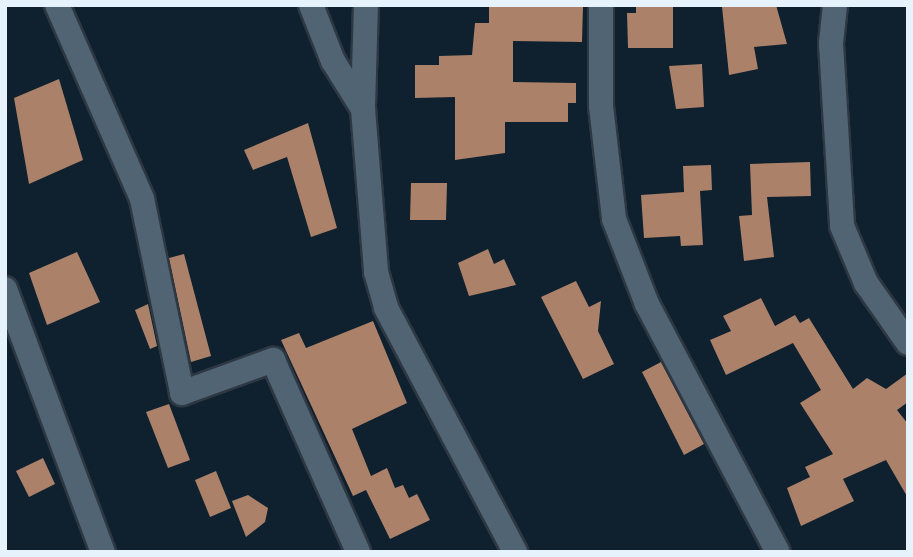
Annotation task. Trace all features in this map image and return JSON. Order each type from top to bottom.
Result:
[{"type":"street","points":[[57,5],[142,199],[182,393],[273,360],[358,552]]},
{"type":"street","points":[[312,5],[334,61],[363,109]]},
{"type":"street","points":[[366,5],[363,109],[369,231],[386,308],[515,552]]},
{"type":"street","points":[[601,5],[605,169],[618,231],[647,304],[778,552]]},
{"type":"street","points":[[835,5],[831,44],[842,226],[866,283],[908,343]]},
{"type":"street","points":[[5,289],[103,552]]},
{"type":"building","points":[[489,5],[583,7],[582,42],[513,41],[513,82],[576,83],[576,103],[568,103],[568,122],[505,122],[505,153],[455,160],[455,97],[415,98],[415,65],[439,65],[439,56],[472,55],[475,23],[489,23]]},
{"type":"building","points":[[636,5],[673,5],[673,48],[628,48],[627,13],[636,13]]},
{"type":"building","points":[[776,5],[787,44],[754,47],[758,69],[729,75],[722,7]]},
{"type":"building","points":[[702,64],[704,107],[676,109],[669,66]]},
{"type":"building","points":[[59,79],[83,160],[29,184],[14,98]]},
{"type":"building","points":[[308,123],[337,228],[311,237],[287,157],[253,170],[244,150]]},
{"type":"building","points":[[810,162],[811,196],[767,197],[774,257],[744,261],[739,216],[752,215],[750,164]]},
{"type":"building","points":[[711,165],[712,190],[700,191],[703,245],[681,246],[680,236],[644,238],[641,195],[684,192],[683,166]]},
{"type":"building","points":[[411,183],[447,183],[446,220],[410,220]]},
{"type":"building","points":[[488,249],[494,264],[504,259],[516,285],[469,296],[458,263]]},
{"type":"building","points":[[77,252],[100,302],[47,325],[29,273]]},
{"type":"building","points":[[184,254],[211,356],[191,362],[169,258]]},
{"type":"building","points":[[576,281],[589,307],[601,301],[598,331],[614,364],[583,379],[541,297]]},
{"type":"building","points":[[761,298],[775,326],[795,315],[800,323],[809,318],[853,389],[867,378],[886,389],[908,373],[908,402],[897,410],[908,424],[908,498],[886,460],[843,479],[854,501],[801,526],[787,488],[810,477],[805,467],[833,454],[800,403],[821,390],[793,343],[726,375],[710,340],[731,331],[723,316]]},
{"type":"building","points":[[148,304],[157,346],[150,349],[135,310]]},
{"type":"building","points":[[373,321],[407,403],[352,429],[371,476],[387,468],[395,488],[403,485],[409,498],[417,494],[430,520],[390,539],[366,490],[353,496],[281,340],[299,333],[306,348]]},
{"type":"building","points":[[661,362],[704,444],[684,455],[642,372]]},
{"type":"building","points":[[169,404],[190,460],[168,468],[146,412]]},
{"type":"building","points":[[43,458],[55,484],[29,497],[16,471]]},
{"type":"building","points":[[216,471],[231,508],[210,517],[195,480]]},
{"type":"building","points":[[248,495],[268,508],[265,522],[246,537],[232,501]]}]
